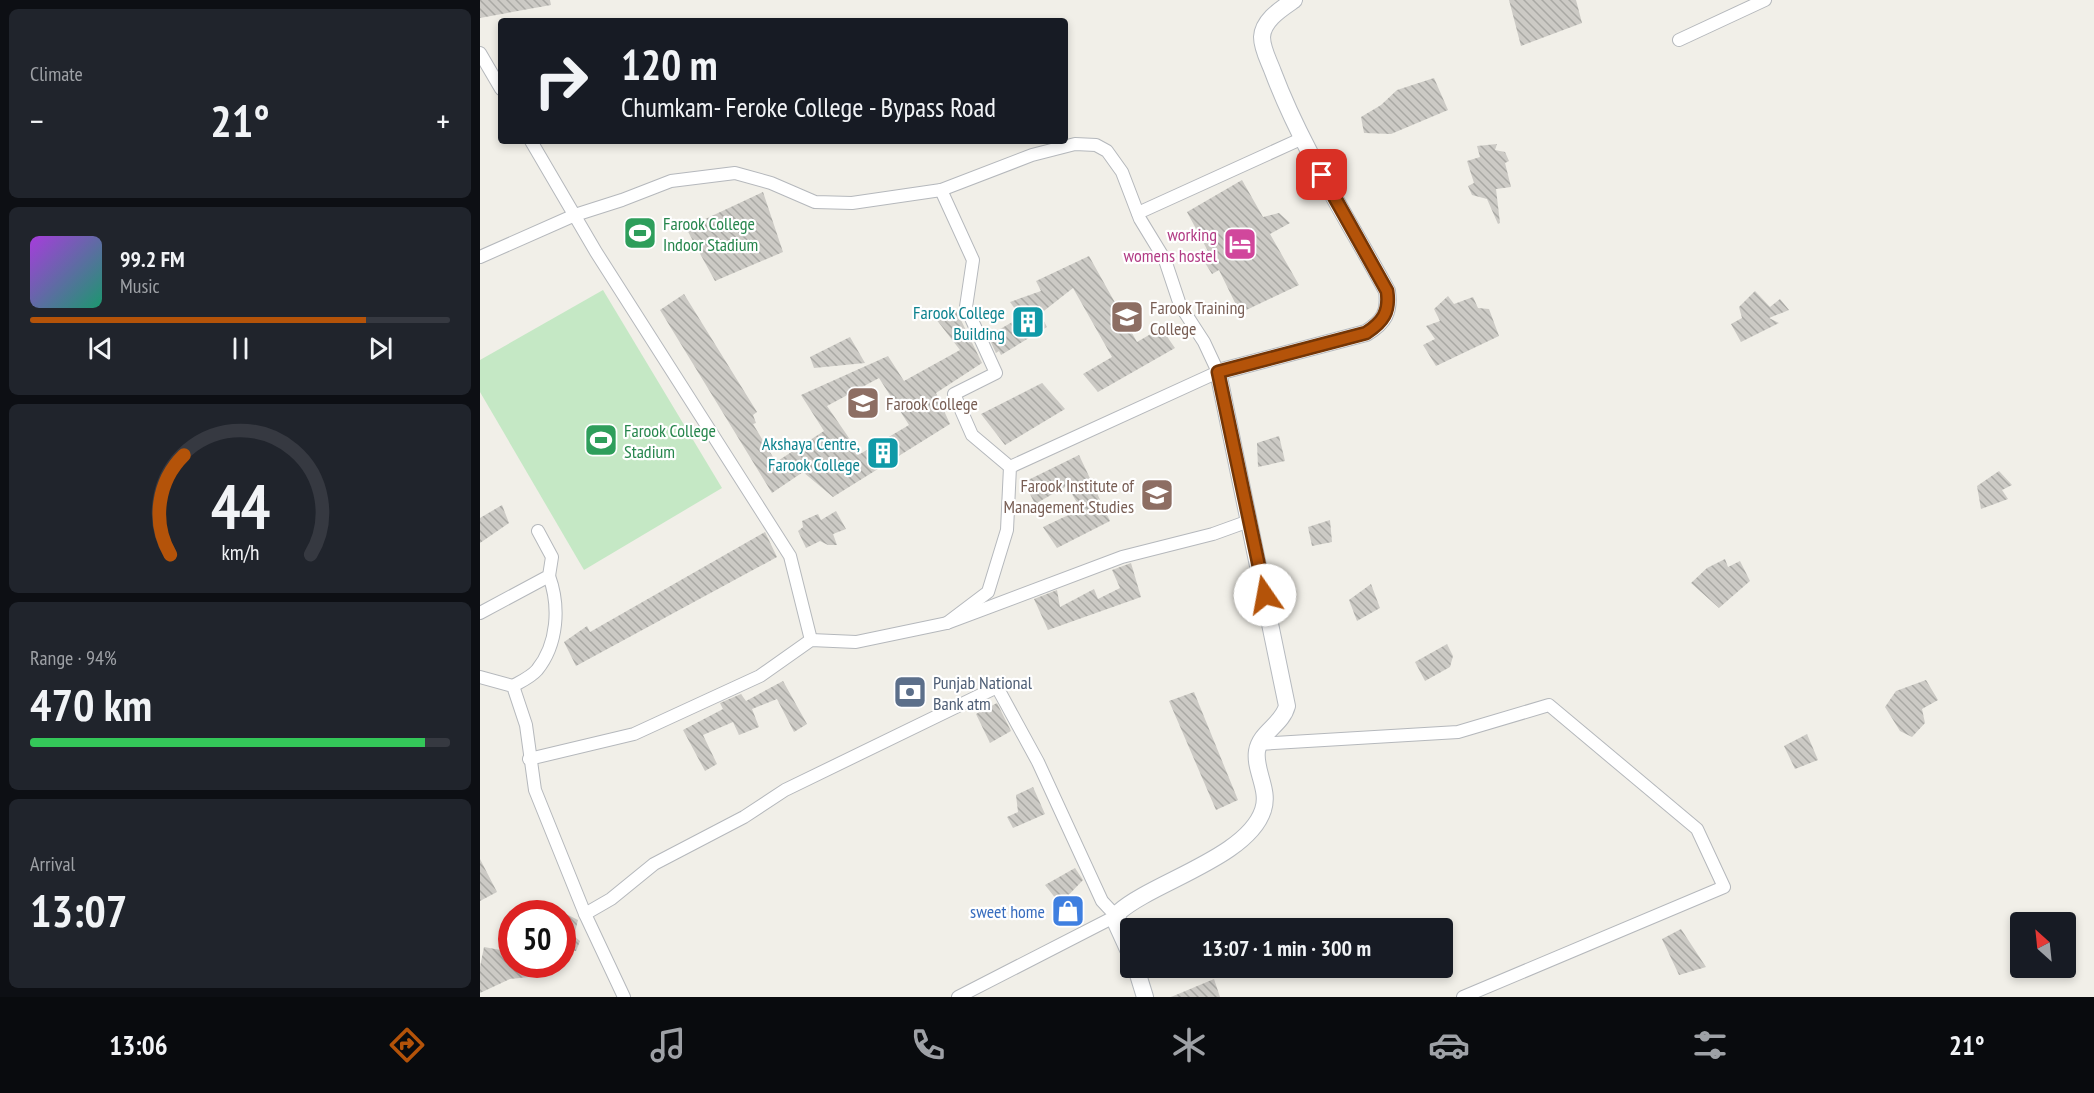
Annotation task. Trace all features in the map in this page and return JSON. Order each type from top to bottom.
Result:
[{"type":"main road","points":[[1120,933],[1116,916],[1123,908],[1192,871],[1221,852],[1257,823],[1266,800],[1257,759],[1259,744],[1281,721],[1287,706],[1218,372],[1366,333],[1385,318],[1389,304],[1387,291],[1303,138],[1279,87],[1262,37],[1267,22],[1293,0]]},
{"type":"main road","points":[[1139,978],[1145,997]]},
{"type":"street","points":[[1679,40],[1765,0]]},
{"type":"street","points":[[480,53],[498,84]]},
{"type":"street","points":[[1138,213],[1303,138]]},
{"type":"street","points":[[533,144],[790,556],[811,640]]},
{"type":"street","points":[[480,257],[575,215],[671,181],[735,173],[771,183],[815,202],[852,203],[941,190],[1032,154],[1075,144],[1096,145],[1107,151],[1122,172],[1138,213],[1165,260],[1180,305],[1204,342],[1218,372],[1010,467]]},
{"type":"street","points":[[941,190],[973,260],[966,307],[996,373],[954,394],[972,435],[1010,467]]},
{"type":"street","points":[[947,623],[988,592],[1007,530],[1010,467]]},
{"type":"street","points":[[529,759],[634,734],[760,676],[811,640],[856,642],[947,623],[1122,557],[1213,534],[1249,521]]},
{"type":"street","points":[[480,677],[513,686],[536,671],[555,632],[553,588],[549,576],[552,557],[538,531]]},
{"type":"street","points":[[480,613],[549,576]]},
{"type":"street","points":[[513,686],[526,725],[535,790],[585,914],[624,997]]},
{"type":"street","points":[[585,914],[611,899],[654,864],[997,687],[1038,762],[1102,900],[1116,916],[957,997]]},
{"type":"street","points":[[1259,744],[1458,732],[1549,705],[1697,829],[1724,887],[1463,997]]},
{"type":"green space","name":"Farook College Stadium","points":[[603,290],[722,488],[584,570],[480,392],[480,360]]},
{"type":"building","points":[[480,0],[550,0],[551,5],[480,18]]},
{"type":"building","points":[[1509,0],[1576,0],[1582,23],[1521,46]]},
{"type":"building","points":[[1434,78],[1448,110],[1391,134],[1364,133],[1361,117],[1381,105],[1397,90]]},
{"type":"building","points":[[1497,144],[1495,150],[1505,152],[1509,161],[1505,163],[1511,187],[1496,189],[1500,223],[1498,224],[1487,199],[1472,195],[1468,186],[1474,183],[1467,161],[1480,157],[1477,146]]},
{"type":"building","name":"working womens hostel","points":[[1242,180],[1263,217],[1279,213],[1290,223],[1270,234],[1299,285],[1240,313],[1219,270],[1212,274],[1202,258],[1209,253],[1187,212]]},
{"type":"building","points":[[763,192],[783,252],[715,281],[686,228]]},
{"type":"building","points":[[1089,256],[1137,342],[1161,328],[1175,348],[1098,392],[1083,374],[1112,357],[1073,288],[1040,314],[1047,327],[1001,355],[999,351],[996,353],[988,336],[1021,317],[1010,302],[1041,291],[1036,281]]},
{"type":"building","points":[[1755,291],[1770,307],[1780,299],[1789,310],[1769,318],[1779,323],[1741,342],[1731,324],[1742,318],[1739,307]]},
{"type":"building","points":[[684,294],[757,412],[753,415],[756,423],[753,424],[776,462],[824,431],[801,395],[888,356],[904,381],[960,350],[936,319],[956,310],[982,363],[936,393],[950,424],[833,497],[803,472],[772,493],[660,310]],"holes":[[[879,378],[909,425],[860,454],[827,406]]]},
{"type":"building","points":[[1448,296],[1454,304],[1473,297],[1478,308],[1489,309],[1499,336],[1436,366],[1423,345],[1435,339],[1426,326],[1440,321],[1434,309]]},
{"type":"building","points":[[850,337],[865,363],[814,368],[810,357]]},
{"type":"building","points":[[1042,383],[1065,409],[1005,445],[981,414]]},
{"type":"building","points":[[1279,436],[1285,461],[1258,467],[1257,443]]},
{"type":"building","points":[[1079,455],[1110,521],[1057,548],[1043,527],[1081,509],[1067,486],[1035,504],[1024,482]]},
{"type":"building","points":[[1999,471],[2012,485],[2002,490],[2008,499],[1981,509],[1977,486]]},
{"type":"building","points":[[502,505],[509,523],[480,543],[480,518]]},
{"type":"building","points":[[836,511],[846,529],[833,534],[837,545],[828,545],[820,541],[806,548],[798,531],[803,527],[802,521],[818,514],[821,520]]},
{"type":"building","points":[[1330,520],[1332,542],[1312,546],[1308,527]]},
{"type":"building","points":[[765,532],[777,557],[576,666],[564,642],[587,626],[590,632]]},
{"type":"building","points":[[1725,559],[1728,567],[1740,561],[1750,581],[1719,608],[1691,583],[1707,568]]},
{"type":"building","points":[[1131,563],[1141,597],[1048,630],[1034,599],[1057,590],[1060,607],[1094,589],[1098,599],[1120,588],[1112,570]]},
{"type":"building","points":[[1371,584],[1380,608],[1357,621],[1349,600]]},
{"type":"building","points":[[1447,644],[1453,656],[1450,667],[1425,681],[1415,662]]},
{"type":"building","points":[[1926,680],[1938,700],[1922,709],[1925,723],[1912,737],[1900,731],[1885,707],[1896,691]]},
{"type":"building","points":[[783,681],[807,724],[794,732],[777,699],[752,709],[759,727],[739,735],[733,722],[703,735],[717,764],[705,771],[683,730],[723,709],[720,703],[741,694],[746,701]]},
{"type":"building","points":[[1194,692],[1238,800],[1216,810],[1169,701]]},
{"type":"building","points":[[997,703],[1011,731],[990,743],[976,714]]},
{"type":"building","points":[[1807,734],[1818,760],[1795,769],[1784,746]]},
{"type":"building","points":[[1033,787],[1045,814],[1013,828],[1007,817],[1018,812],[1016,795]]},
{"type":"building","points":[[480,859],[497,892],[480,901]]},
{"type":"building","points":[[1075,868],[1083,880],[1060,904],[1045,885]]},
{"type":"building","points":[[1681,929],[1706,967],[1679,975],[1662,939]]},
{"type":"building","points":[[576,938],[580,941],[576,951]]},
{"type":"building","points":[[484,947],[498,950],[498,978],[520,978],[510,979],[480,993],[480,967]]},
{"type":"building","points":[[1214,979],[1220,997],[1171,997]]},
{"type":"place","name":"Farook College Indoor Stadium","points":[[640,233]]},
{"type":"place","name":"working womens hostel","points":[[1240,244]]},
{"type":"place","name":"Farook Training College","points":[[1127,317]]},
{"type":"place","name":"Farook College Building","points":[[1028,322]]},
{"type":"place","name":"Farook College","points":[[863,403]]},
{"type":"place","name":"Farook College Stadium","points":[[601,440]]},
{"type":"place","name":"Akshaya Centre, Farook College","points":[[883,453]]},
{"type":"place","name":"Farook Institute of Management Studies","points":[[1157,495]]},
{"type":"place","name":"Punjab National Bank atm","points":[[910,692]]},
{"type":"place","name":"sweet home","points":[[1068,911]]},
{"type":"route","points":[[1265,595],[1218,372],[1366,333],[1385,318],[1389,304],[1387,291],[1322,175]]}]
